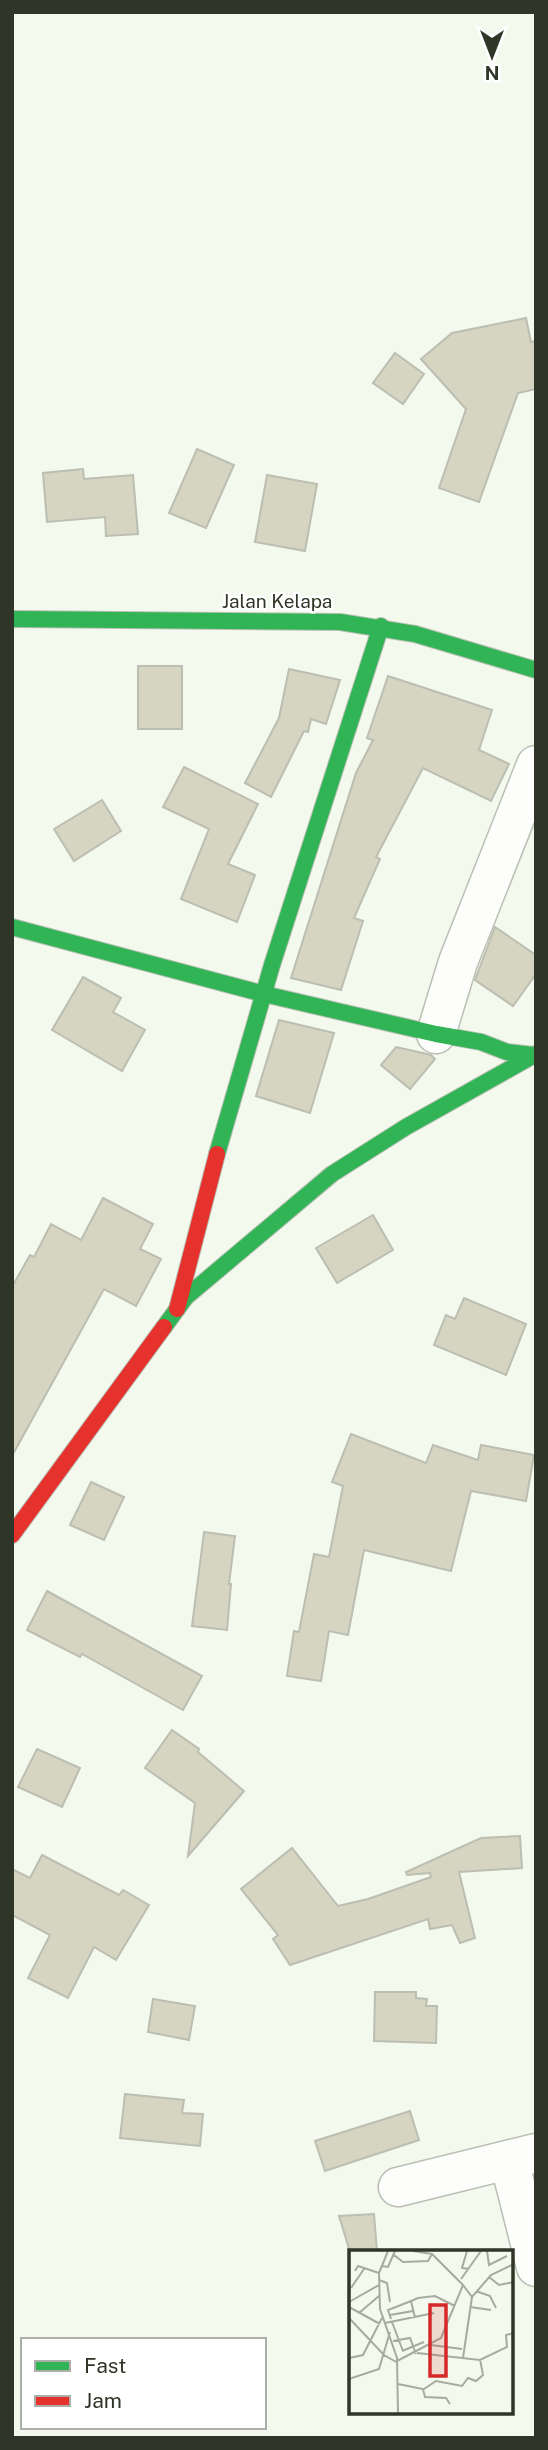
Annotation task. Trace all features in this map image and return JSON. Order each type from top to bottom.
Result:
[{"type":"street","name":"Jalan Kelapa","points":[[12,619],[340,622],[382,626],[536,670]]},
{"type":"street","points":[[177,1308],[192,1245],[264,994],[322,806],[382,626]]},
{"type":"street","points":[[436,1034],[458,962],[536,765]]},
{"type":"street","points":[[12,927],[264,994],[481,1042],[507,1052],[534,1055]]},
{"type":"street","points":[[12,1535],[186,1297],[332,1174],[406,1127],[534,1055]]},
{"type":"street","points":[[398,2188],[522,2157],[536,2267]]},
{"type":"building","points":[[526,318],[531,342],[536,341],[536,389],[518,393],[479,502],[439,488],[466,409],[421,359],[452,333]]},
{"type":"building","points":[[395,353],[424,374],[403,404],[373,383]]},
{"type":"building","points":[[197,449],[234,465],[206,528],[169,513]]},
{"type":"building","points":[[83,469],[84,479],[133,475],[138,534],[106,536],[105,517],[47,522],[43,473]]},
{"type":"building","points":[[267,475],[317,484],[305,551],[255,542]]},
{"type":"building","points":[[138,666],[182,666],[182,729],[138,729]]},
{"type":"building","points":[[289,669],[340,680],[326,724],[311,719],[308,732],[304,731],[271,797],[245,783],[279,718]]},
{"type":"building","points":[[388,676],[492,710],[479,750],[509,764],[491,801],[423,768],[376,857],[380,859],[354,918],[363,921],[341,990],[291,978],[356,773],[373,740],[367,738]]},
{"type":"building","points":[[184,767],[258,804],[228,864],[255,875],[237,922],[181,899],[209,829],[163,807]]},
{"type":"building","points":[[102,800],[121,831],[74,861],[54,829]]},
{"type":"building","points":[[495,927],[536,955],[536,974],[513,1006],[475,980]]},
{"type":"building","points":[[83,977],[121,998],[113,1012],[145,1030],[122,1071],[52,1030]]},
{"type":"building","points":[[279,1020],[334,1033],[310,1113],[256,1096]]},
{"type":"building","points":[[396,1047],[431,1055],[435,1059],[410,1089],[381,1065]]},
{"type":"building","points":[[103,1198],[153,1224],[140,1249],[161,1259],[136,1306],[104,1289],[12,1456],[12,1287],[30,1255],[34,1257],[51,1224],[81,1240]]},
{"type":"building","points":[[373,1215],[393,1250],[337,1283],[316,1248]]},
{"type":"building","points":[[464,1298],[526,1324],[506,1375],[434,1345],[446,1315],[455,1319]]},
{"type":"building","points":[[351,1434],[426,1463],[433,1445],[478,1460],[481,1445],[534,1455],[526,1501],[471,1491],[451,1571],[364,1550],[348,1635],[329,1631],[321,1681],[287,1676],[294,1631],[299,1632],[314,1554],[329,1557],[343,1486],[332,1482]]},
{"type":"building","points":[[91,1482],[124,1497],[104,1540],[70,1525]]},
{"type":"building","points":[[204,1532],[235,1536],[227,1630],[192,1626]]},
{"type":"building","points":[[47,1591],[202,1676],[183,1710],[82,1654],[80,1657],[27,1630]]},
{"type":"building","points":[[172,1730],[199,1749],[198,1752],[244,1791],[188,1856],[195,1803],[145,1768]]},
{"type":"building","points":[[37,1749],[80,1768],[62,1807],[18,1787]]},
{"type":"building","points":[[520,1836],[522,1868],[459,1872],[475,1938],[460,1943],[452,1925],[430,1929],[428,1919],[290,1965],[273,1939],[278,1935],[241,1889],[292,1848],[338,1906],[368,1899],[431,1877],[430,1873],[407,1875],[406,1872],[481,1838]]},
{"type":"building","points":[[42,1855],[119,1895],[123,1890],[149,1905],[116,1960],[94,1947],[68,1998],[28,1978],[50,1935],[12,1915],[12,1869],[30,1878]]},
{"type":"building","points":[[375,1992],[416,1992],[416,1998],[427,1999],[426,2006],[437,2006],[436,2043],[374,2041]]},
{"type":"building","points":[[153,1999],[195,2006],[189,2040],[148,2032]]},
{"type":"building","points":[[125,2094],[184,2100],[182,2113],[203,2114],[200,2146],[120,2138]]},
{"type":"building","points":[[410,2111],[419,2140],[325,2171],[315,2141]]},
{"type":"building","points":[[374,2214],[377,2250],[349,2250],[339,2216]]},
{"type":"traffic: fast","points":[[12,619],[340,622],[415,634],[536,670]]},
{"type":"traffic: fast","points":[[217,1154],[272,965],[381,626]]},
{"type":"traffic: fast","points":[[12,927],[264,994],[481,1042],[507,1052],[533,1055]]},
{"type":"traffic: fast","points":[[164,1327],[186,1297],[332,1174],[406,1127],[536,1054]]},
{"type":"traffic: jam","points":[[177,1309],[217,1154]]},
{"type":"traffic: jam","points":[[12,1535],[164,1327]]}]
